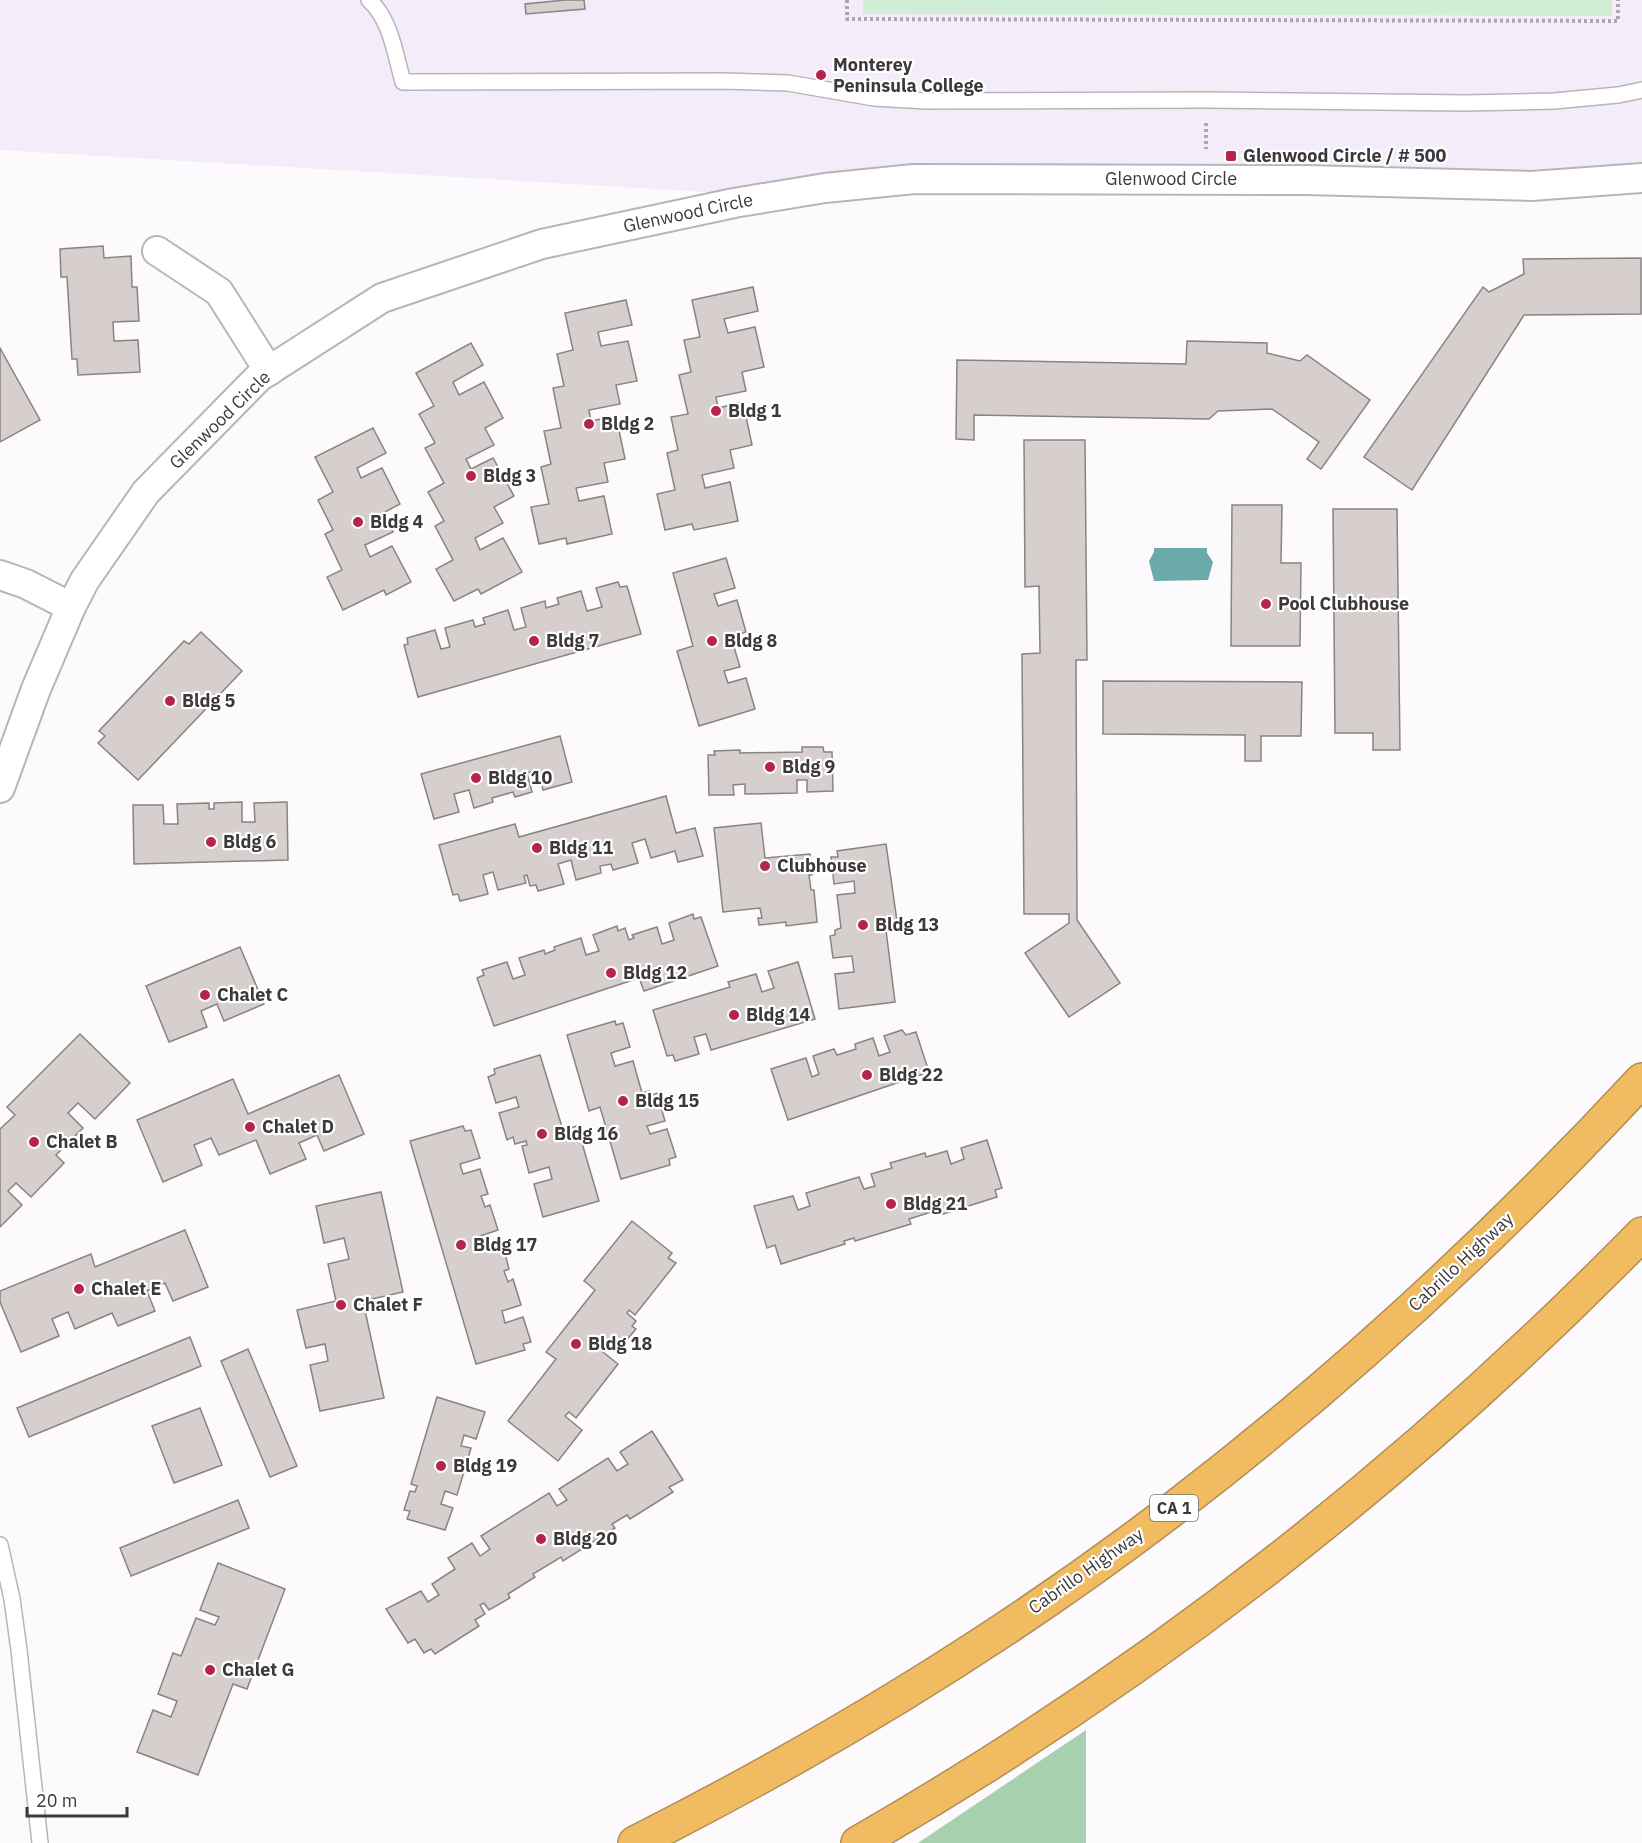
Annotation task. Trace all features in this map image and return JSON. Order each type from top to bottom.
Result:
[{"type":"highway","name":"Cabrillo Highway","points":[[635,1843],[807,1750],[933,1675],[1047,1600],[1175,1508],[1399,1321],[1503,1222],[1642,1080]]},
{"type":"highway","points":[[858,1843],[961,1782],[1040,1731],[1145,1660],[1266,1571],[1436,1430],[1545,1330],[1642,1233]]},
{"type":"street","name":"Glenwood Circle","points":[[0,788],[36,689],[71,607],[85,580],[146,492],[259,377],[382,298],[542,244],[734,203],[825,188],[914,179],[1306,180],[1531,186],[1642,178]]},
{"type":"street","points":[[157,251],[219,292],[269,371]]},
{"type":"street","points":[[0,575],[26,584],[71,607]]},
{"type":"lane","points":[[369,0],[378,8],[386,23],[403,81],[788,83],[874,98],[926,101],[1206,100],[1466,103],[1565,100],[1618,96],[1642,90]]},
{"type":"lane","points":[[0,1545],[12,1599],[19,1650],[40,1843]]},
{"type":"path","points":[[847,0],[847,20],[1595,21],[1618,21],[1618,0]]},
{"type":"path","points":[[1206,100],[1206,159]]},
{"type":"shaded area","name":"Monterey Peninsula College","points":[[0,0],[1642,0],[1642,173],[774,196],[0,150]]},
{"type":"green space","points":[[863,0],[1612,0],[1612,16],[863,14]]},
{"type":"green space","points":[[1086,1730],[1086,1843],[918,1843]]},
{"type":"water","points":[[1154,548],[1207,548],[1207,553],[1213,562],[1208,580],[1154,581],[1149,561]]},
{"type":"building","points":[[584,0],[585,9],[526,14],[525,4]]},
{"type":"building","points":[[103,246],[104,258],[131,256],[132,287],[137,287],[139,321],[113,322],[114,341],[138,340],[140,372],[78,375],[77,359],[72,359],[67,277],[61,277],[60,249]]},
{"type":"building","points":[[1641,258],[1641,314],[1524,315],[1412,490],[1364,457],[1483,287],[1489,292],[1524,274],[1523,259]]},
{"type":"building","name":"Bldg 1","points":[[753,287],[758,311],[724,319],[728,333],[755,327],[764,367],[742,372],[746,391],[716,397],[718,408],[743,402],[752,445],[730,450],[734,468],[702,475],[705,488],[730,482],[738,521],[694,530],[692,524],[665,530],[657,494],[675,490],[667,453],[678,450],[671,417],[688,414],[679,375],[691,372],[684,340],[700,337],[692,300]]},
{"type":"building","name":"Bldg 2","points":[[626,300],[632,325],[598,332],[601,346],[628,341],[637,381],[616,385],[620,404],[589,410],[591,421],[616,416],[625,459],[604,463],[608,482],[576,488],[579,501],[604,496],[612,534],[567,544],[566,538],[539,544],[531,507],[549,504],[541,467],[551,464],[544,431],[561,428],[553,388],[564,386],[557,354],[573,350],[565,313]]},
{"type":"building","points":[[1187,341],[1267,343],[1267,353],[1300,361],[1307,355],[1370,400],[1321,469],[1307,459],[1319,442],[1272,409],[1218,411],[1209,419],[974,415],[974,440],[956,439],[957,360],[1186,364]]},
{"type":"building","name":"Bldg 3","points":[[471,343],[483,365],[453,382],[459,395],[484,382],[503,418],[485,428],[494,445],[466,459],[471,469],[493,458],[514,496],[494,507],[503,523],[475,538],[480,550],[503,538],[522,572],[481,594],[478,589],[454,601],[436,569],[453,560],[435,526],[444,521],[428,492],[444,483],[425,448],[435,443],[419,414],[434,406],[416,373]]},
{"type":"building","points":[[0,348],[40,420],[0,442]]},
{"type":"building","name":"Bldg 4","points":[[373,428],[386,453],[357,468],[361,478],[382,468],[400,504],[383,513],[393,532],[365,545],[370,557],[392,546],[411,582],[386,595],[384,590],[343,610],[327,577],[342,570],[325,534],[333,530],[318,500],[333,492],[315,457]]},
{"type":"building","points":[[1024,440],[1085,440],[1087,660],[1076,660],[1077,920],[1120,983],[1069,1017],[1025,953],[1069,923],[1069,914],[1024,914],[1022,654],[1040,653],[1039,586],[1025,587]]},
{"type":"building","name":"Pool Clubhouse","points":[[1232,505],[1282,505],[1281,563],[1301,563],[1300,646],[1231,646]]},
{"type":"building","points":[[1333,509],[1397,509],[1400,750],[1373,750],[1373,733],[1335,733]]},
{"type":"building","name":"Bldg 8","points":[[726,558],[735,588],[714,594],[718,606],[737,600],[746,632],[731,637],[740,667],[724,671],[728,683],[746,678],[755,709],[699,726],[677,651],[693,646],[673,573]]},
{"type":"building","name":"Bldg 7","points":[[618,582],[620,587],[627,586],[641,634],[418,697],[404,645],[408,644],[407,638],[435,630],[441,649],[450,647],[445,628],[473,620],[475,627],[485,624],[483,618],[508,610],[514,630],[526,627],[521,608],[545,601],[546,608],[559,604],[557,598],[581,591],[587,611],[602,607],[596,588]]},
{"type":"building","name":"Bldg 5","points":[[201,632],[242,671],[138,780],[98,743],[105,736],[99,731],[184,641],[189,644]]},
{"type":"building","points":[[1103,681],[1302,682],[1301,736],[1261,736],[1261,761],[1245,761],[1245,735],[1103,734]]},
{"type":"building","name":"Bldg 10","points":[[560,736],[572,782],[543,790],[538,770],[527,773],[532,792],[515,797],[513,792],[492,798],[493,802],[474,808],[469,790],[454,794],[459,812],[434,819],[421,774]]},
{"type":"building","name":"Bldg 9","points":[[802,747],[823,747],[824,752],[832,752],[833,791],[807,792],[807,780],[797,780],[797,793],[745,794],[745,784],[733,785],[734,795],[709,795],[708,755],[715,755],[714,751],[802,752]]},
{"type":"building","name":"Bldg 11","points":[[666,796],[676,833],[695,828],[703,856],[678,862],[675,851],[651,858],[645,839],[632,843],[638,863],[613,870],[611,864],[600,866],[601,873],[576,880],[571,860],[558,864],[564,884],[538,891],[536,885],[530,886],[527,875],[524,876],[526,883],[498,890],[493,872],[483,875],[488,894],[460,901],[458,894],[453,895],[439,845],[515,824],[519,837]]},
{"type":"building","name":"Bldg 6","points":[[242,802],[242,822],[255,822],[254,803],[287,802],[288,860],[134,864],[133,805],[163,805],[164,824],[178,824],[177,804],[209,803],[209,809],[214,809],[214,803]]},
{"type":"building","name":"Clubhouse","points":[[761,823],[765,858],[810,854],[812,875],[809,875],[811,890],[814,890],[817,922],[786,926],[786,922],[759,925],[758,918],[762,918],[760,908],[723,912],[714,828]]},
{"type":"building","name":"Bldg 13","points":[[886,844],[897,921],[885,922],[895,1002],[839,1009],[835,974],[854,972],[852,956],[833,958],[830,936],[835,935],[835,930],[841,928],[837,895],[855,893],[854,881],[834,884],[831,857],[838,857],[837,851]]},
{"type":"building","name":"Bldg 12","points":[[693,914],[694,919],[701,917],[718,966],[644,991],[639,978],[494,1026],[477,978],[484,975],[482,970],[507,962],[513,979],[525,975],[519,958],[544,950],[545,954],[555,950],[554,947],[581,938],[586,955],[599,951],[593,935],[617,926],[618,931],[625,928],[629,940],[634,938],[632,935],[657,927],[662,944],[674,940],[669,923]]},
{"type":"building","name":"Chalet C","points":[[240,947],[264,1004],[224,1021],[217,1004],[201,1011],[207,1027],[169,1042],[146,986]]},
{"type":"building","name":"Bldg 14","points":[[798,962],[815,1019],[711,1050],[706,1034],[694,1037],[699,1054],[675,1061],[673,1055],[667,1056],[653,1010],[730,987],[728,982],[756,974],[762,992],[774,988],[768,971]]},
{"type":"building","name":"Bldg 15","points":[[615,1021],[616,1025],[623,1023],[630,1047],[611,1053],[615,1066],[633,1061],[642,1093],[649,1091],[650,1096],[657,1093],[665,1121],[647,1126],[650,1134],[667,1129],[676,1157],[669,1159],[670,1165],[621,1179],[600,1107],[589,1111],[567,1035]]},
{"type":"building","name":"Bldg 22","points":[[902,1030],[906,1035],[916,1032],[929,1072],[788,1120],[771,1069],[806,1058],[812,1077],[819,1074],[813,1056],[834,1049],[837,1055],[856,1049],[855,1044],[873,1038],[879,1056],[890,1052],[884,1036]]},
{"type":"building","name":"Chalet B","points":[[80,1034],[130,1083],[95,1119],[78,1103],[68,1113],[83,1128],[56,1155],[64,1163],[31,1197],[16,1183],[8,1191],[22,1205],[0,1227],[0,1129],[15,1115],[7,1107]]},
{"type":"building","name":"Bldg 16","points":[[540,1055],[563,1130],[577,1126],[599,1201],[543,1217],[534,1184],[552,1179],[549,1167],[529,1173],[522,1146],[527,1145],[526,1141],[515,1144],[513,1137],[507,1140],[499,1113],[519,1107],[516,1097],[496,1103],[488,1077],[495,1074],[494,1069]]},
{"type":"building","name":"Chalet D","points":[[339,1075],[364,1134],[324,1151],[317,1135],[299,1143],[306,1159],[270,1174],[256,1140],[219,1155],[211,1138],[194,1145],[202,1165],[163,1182],[137,1120],[233,1079],[248,1114]]},
{"type":"building","name":"Bldg 17","points":[[463,1126],[465,1131],[471,1130],[480,1158],[460,1164],[463,1174],[480,1169],[488,1194],[481,1196],[485,1207],[490,1205],[498,1230],[480,1236],[483,1248],[502,1242],[509,1269],[504,1271],[508,1282],[513,1279],[521,1305],[502,1311],[505,1323],[523,1317],[531,1342],[523,1344],[525,1350],[476,1364],[410,1141]]},
{"type":"building","name":"Bldg 21","points":[[987,1140],[1002,1188],[995,1190],[997,1197],[943,1214],[941,1209],[909,1219],[911,1224],[855,1241],[854,1238],[844,1241],[845,1244],[781,1264],[775,1245],[767,1248],[754,1206],[793,1196],[798,1210],[810,1206],[806,1193],[859,1177],[864,1189],[875,1186],[871,1174],[892,1168],[890,1163],[925,1153],[926,1157],[947,1151],[951,1164],[964,1159],[961,1148]]},
{"type":"building","name":"Chalet F","points":[[381,1192],[403,1292],[363,1301],[384,1398],[320,1411],[310,1365],[328,1361],[325,1344],[306,1348],[297,1310],[336,1301],[328,1264],[349,1259],[344,1238],[324,1243],[316,1206]]},
{"type":"building","name":"Bldg 18","points":[[632,1221],[672,1253],[668,1258],[676,1263],[635,1315],[629,1310],[627,1313],[636,1321],[632,1326],[636,1329],[618,1350],[604,1340],[598,1348],[618,1364],[576,1418],[569,1412],[565,1416],[582,1430],[558,1461],[508,1421],[556,1359],[546,1352],[595,1290],[584,1281]]},
{"type":"building","name":"Chalet E","points":[[185,1230],[208,1287],[173,1301],[165,1283],[147,1291],[155,1311],[118,1326],[112,1313],[75,1329],[68,1312],[52,1319],[59,1336],[21,1352],[0,1302],[0,1291],[91,1254],[95,1267]]},
{"type":"building","points":[[190,1337],[201,1366],[29,1437],[17,1408]]},
{"type":"building","points":[[248,1349],[297,1466],[270,1477],[221,1361]]},
{"type":"building","name":"Bldg 19","points":[[437,1397],[485,1412],[476,1439],[464,1435],[461,1446],[471,1448],[457,1495],[445,1491],[441,1504],[453,1508],[445,1530],[407,1519],[410,1511],[404,1510],[410,1491],[415,1492],[417,1486],[411,1484]]},
{"type":"building","points":[[200,1408],[222,1465],[174,1483],[152,1426]]},
{"type":"building","name":"Bldg 20","points":[[652,1431],[683,1480],[669,1487],[673,1492],[630,1519],[627,1515],[612,1524],[615,1528],[563,1561],[561,1557],[533,1574],[535,1577],[508,1594],[510,1598],[489,1610],[484,1603],[480,1605],[485,1614],[475,1620],[479,1626],[435,1654],[431,1649],[424,1653],[415,1639],[408,1643],[386,1609],[421,1591],[428,1602],[439,1595],[432,1584],[455,1569],[448,1558],[472,1543],[480,1556],[490,1549],[481,1536],[549,1493],[557,1506],[567,1500],[559,1489],[608,1458],[617,1471],[628,1464],[620,1452]]},
{"type":"building","points":[[238,1500],[249,1528],[131,1576],[120,1548]]},
{"type":"building","name":"Chalet G","points":[[218,1563],[285,1589],[247,1689],[233,1684],[198,1775],[137,1752],[153,1710],[171,1717],[177,1701],[158,1694],[173,1653],[181,1656],[196,1618],[215,1625],[219,1617],[200,1610]]},
{"type":"place","name":"Monterey Peninsula College","points":[[821,75]]},
{"type":"place","name":"Glenwood Circle / # 500","points":[[1231,156]]},
{"type":"place","name":"Bldg 1","points":[[716,411]]},
{"type":"place","name":"Bldg 2","points":[[589,424]]},
{"type":"place","name":"Bldg 3","points":[[471,476]]},
{"type":"place","name":"Bldg 4","points":[[358,522]]},
{"type":"place","name":"Pool Clubhouse","points":[[1266,604]]},
{"type":"place","name":"Bldg 7","points":[[534,641]]},
{"type":"place","name":"Bldg 8","points":[[712,641]]},
{"type":"place","name":"Bldg 5","points":[[170,701]]},
{"type":"place","name":"Bldg 9","points":[[770,767]]},
{"type":"place","name":"Bldg 10","points":[[476,778]]},
{"type":"place","name":"Bldg 6","points":[[211,842]]},
{"type":"place","name":"Bldg 11","points":[[537,848]]},
{"type":"place","name":"Clubhouse","points":[[765,866]]},
{"type":"place","name":"Bldg 13","points":[[863,925]]},
{"type":"place","name":"Bldg 12","points":[[611,973]]},
{"type":"place","name":"Chalet C","points":[[205,995]]},
{"type":"place","name":"Bldg 14","points":[[734,1015]]},
{"type":"place","name":"Bldg 22","points":[[867,1075]]},
{"type":"place","name":"Bldg 15","points":[[623,1101]]},
{"type":"place","name":"Chalet D","points":[[250,1127]]},
{"type":"place","name":"Bldg 16","points":[[542,1134]]},
{"type":"place","name":"Chalet B","points":[[34,1142]]},
{"type":"place","name":"Bldg 21","points":[[891,1204]]},
{"type":"place","name":"Bldg 17","points":[[461,1245]]},
{"type":"place","name":"Chalet E","points":[[79,1289]]},
{"type":"place","name":"Chalet F","points":[[341,1305]]},
{"type":"place","name":"Bldg 18","points":[[576,1344]]},
{"type":"place","name":"Bldg 19","points":[[441,1466]]},
{"type":"place","name":"Bldg 20","points":[[541,1539]]},
{"type":"place","name":"Chalet G","points":[[210,1670]]}]
